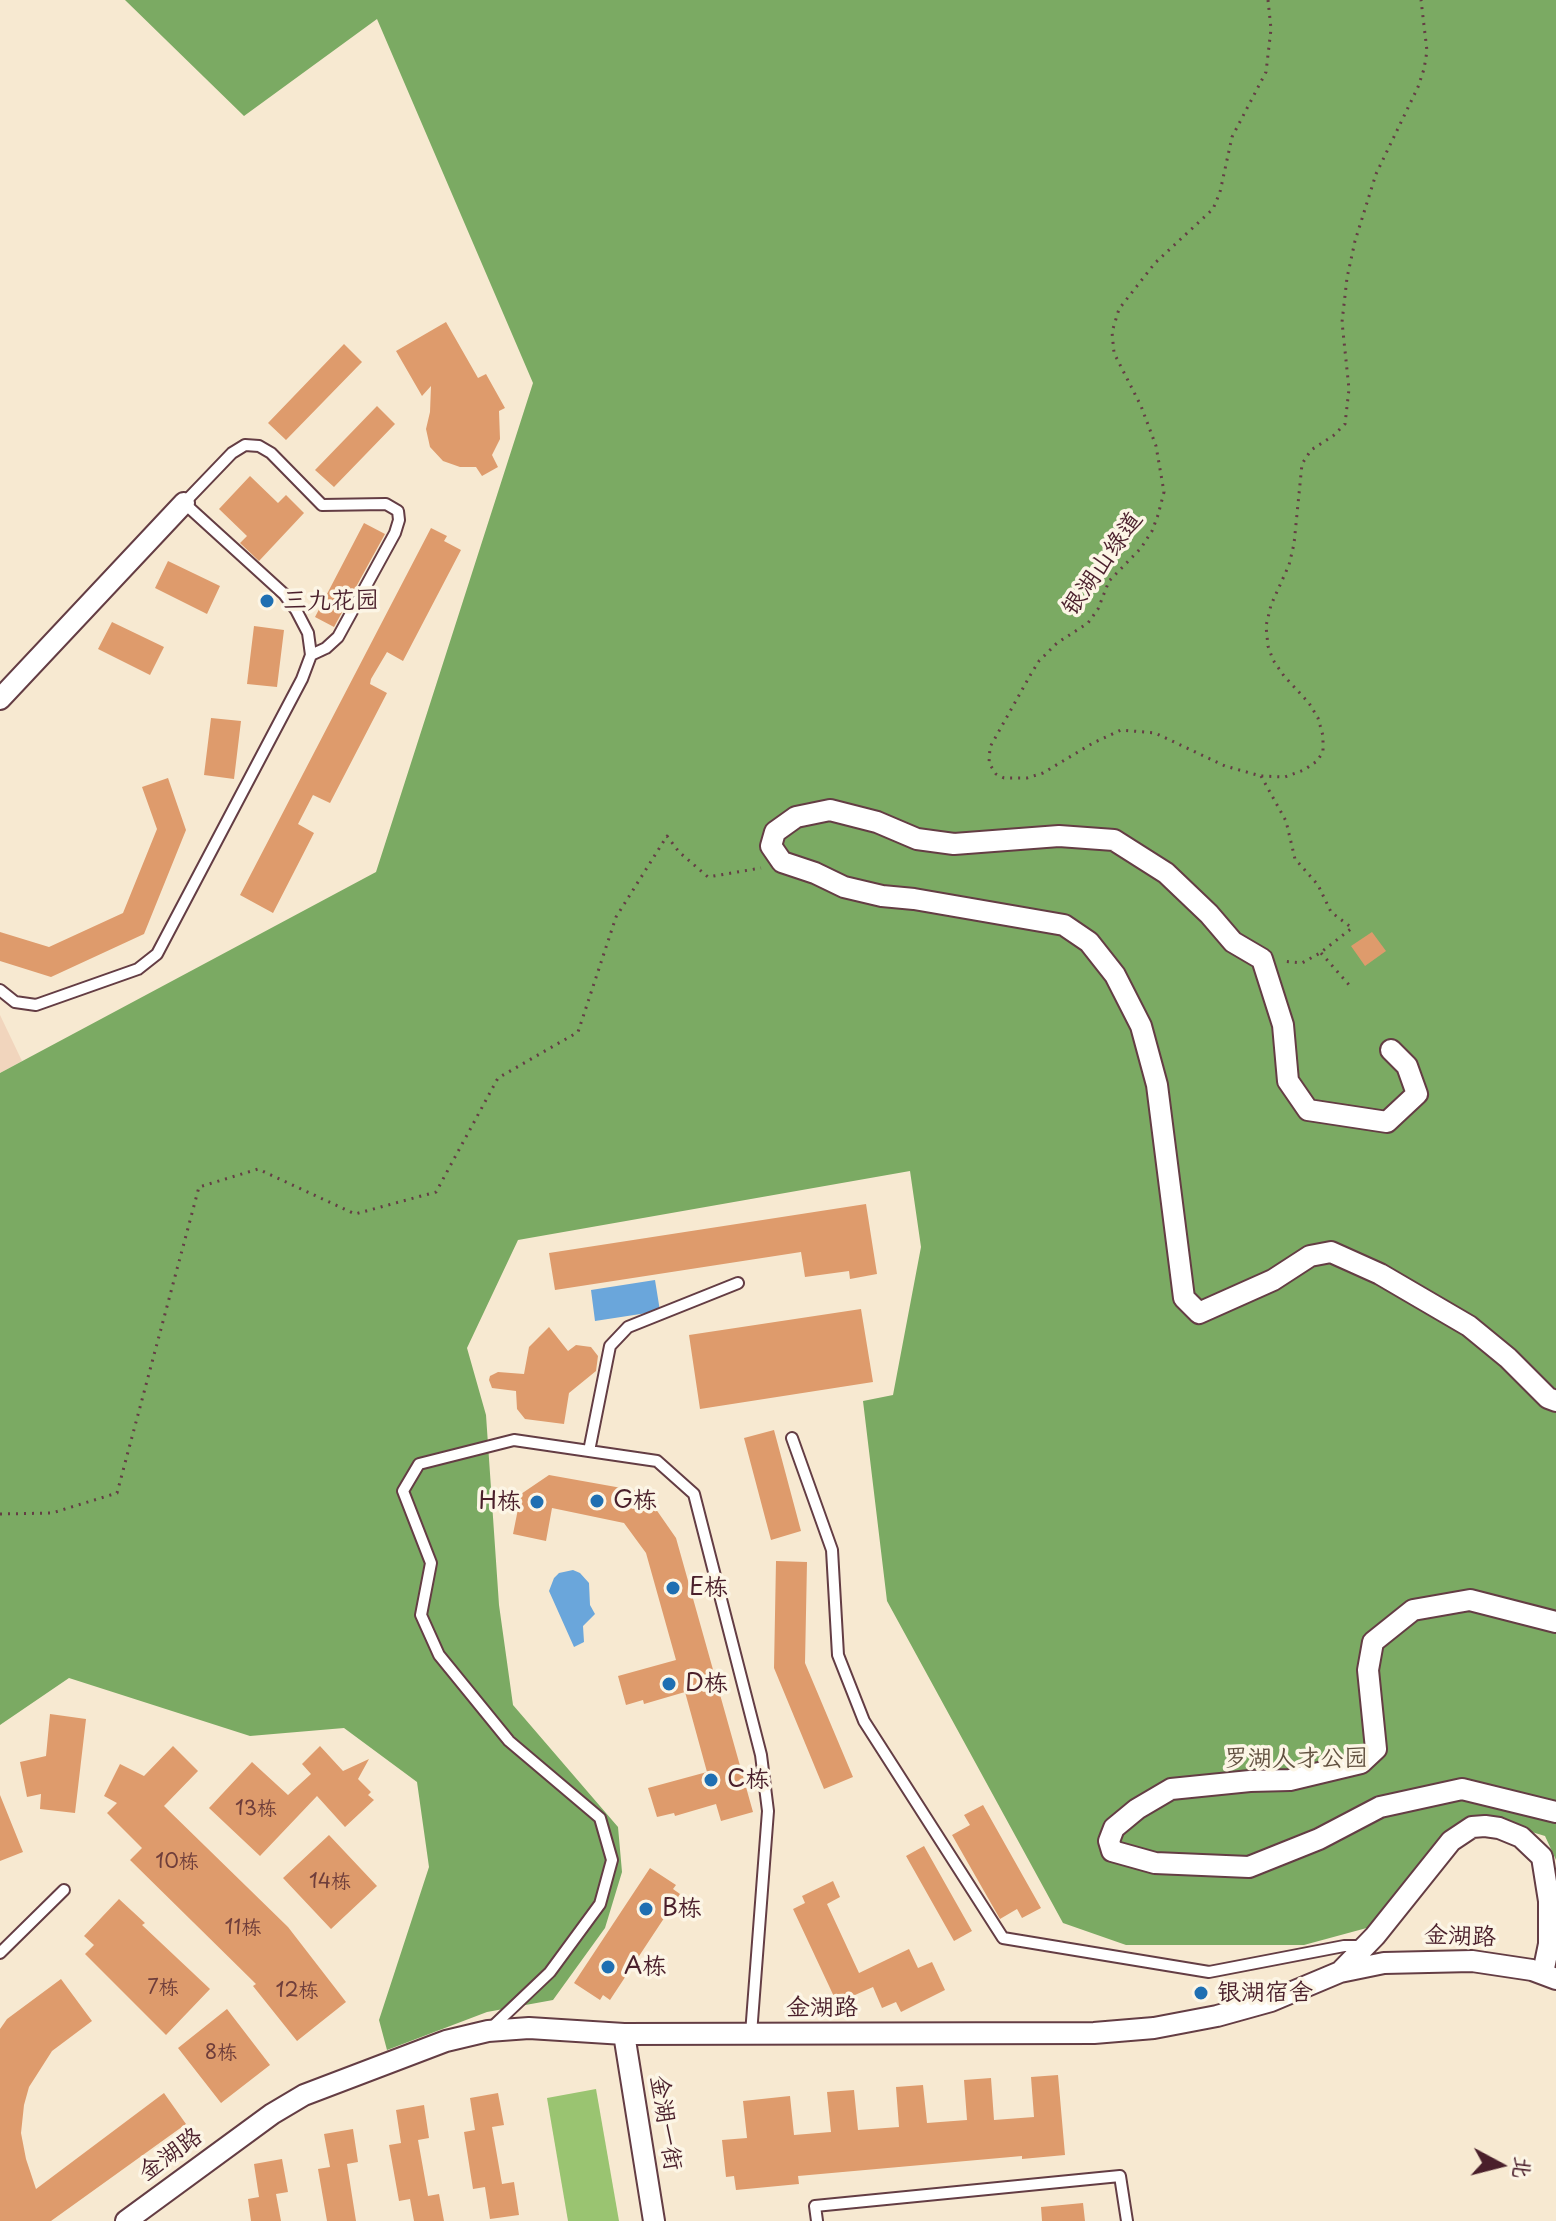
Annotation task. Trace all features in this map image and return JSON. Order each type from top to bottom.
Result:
[{"type":"street","points":[[0,699],[184,503]]},
{"type":"street","points":[[1391,1050],[1407,1066],[1417,1094],[1387,1122],[1308,1110],[1288,1081],[1283,1025],[1262,959],[1233,942],[1166,873],[1114,840],[1059,836],[954,844],[917,839],[877,822],[830,810],[796,817],[775,832],[771,846],[782,862],[844,887],[882,896],[1064,925],[1089,942],[1115,975],[1141,1026],[1157,1085],[1184,1298],[1199,1313],[1273,1280],[1310,1256],[1331,1252],[1380,1274],[1469,1326],[1508,1358],[1548,1398],[1556,1401]]},
{"type":"street","points":[[1556,1622],[1470,1600],[1413,1610],[1373,1642],[1368,1670],[1376,1749],[1361,1763],[1290,1780],[1171,1789],[1137,1809],[1114,1828],[1109,1841],[1112,1851],[1155,1863],[1249,1867],[1319,1839],[1380,1807],[1462,1789],[1556,1812]]},
{"type":"street","points":[[1340,1972],[1461,1832],[1472,1827],[1499,1828],[1521,1837],[1542,1857],[1549,1901],[1549,1976]]},
{"type":"street","name":"金湖路","points":[[126,2221],[297,2099],[338,2080],[446,2041],[488,2031],[529,2028],[624,2034],[1060,2034],[1131,2030],[1186,2022],[1245,2009],[1340,1972],[1384,1963],[1451,1960],[1492,1963],[1549,1976]]},
{"type":"street","name":"金湖一街","points":[[624,2034],[654,2221]]},
{"type":"lane","points":[[0,990],[15,1002],[25,1005],[46,1003],[138,969],[157,954],[302,679],[311,655],[308,633],[296,610],[284,594],[184,503],[232,453],[245,445],[271,453],[322,505],[386,504],[398,511],[395,533],[338,637],[326,648],[311,655]]},
{"type":"lane","points":[[589,1451],[610,1346],[628,1327],[738,1283]]},
{"type":"lane","points":[[792,1438],[832,1550],[838,1655],[864,1721],[1003,1938],[1209,1972],[1344,1946],[1365,1946]]},
{"type":"lane","points":[[488,2031],[550,1972],[600,1904],[612,1860],[600,1818],[509,1741],[439,1655],[421,1615],[431,1563],[403,1491],[419,1464],[514,1440],[657,1461],[694,1494],[761,1755],[768,1811],[751,2034]]},
{"type":"lane","points":[[0,1953],[64,1890]]},
{"type":"lane","points":[[817,2221],[815,2206],[1120,2176],[1127,2221]]},
{"type":"path","name":"银湖山绿道","points":[[1268,0],[1271,29],[1266,72],[1232,137],[1220,192],[1213,209],[1155,263],[1119,309],[1112,332],[1114,353],[1141,406],[1156,446],[1164,492],[1158,515],[1141,548],[1109,581],[1098,609],[1088,623],[1057,643],[1039,661],[990,747],[989,763],[996,774],[1004,778],[1027,778],[1043,773],[1105,736],[1121,730],[1155,733],[1225,766],[1261,776],[1285,777],[1304,770],[1317,761],[1323,752],[1318,718],[1273,660],[1266,626],[1294,544],[1302,464],[1311,450],[1345,424],[1349,389],[1342,322],[1347,278],[1376,174],[1424,69],[1427,51],[1421,0]]},
{"type":"path","points":[[1261,776],[1286,821],[1295,859],[1318,885],[1331,912],[1352,928],[1302,963]]},
{"type":"path","points":[[0,1514],[52,1513],[117,1493],[199,1187],[258,1169],[355,1214],[436,1192],[498,1078],[578,1032],[616,917],[667,836],[679,852],[708,877],[747,872],[782,862]]},
{"type":"path","points":[[1320,953],[1350,986]]},
{"type":"shaded area","points":[[0,1015],[22,1061],[0,1073]]},
{"type":"green space","name":"罗湖人才公园","points":[[125,0],[1556,0],[1556,1860],[1545,1836],[1482,1817],[1374,1926],[1304,1945],[1126,1945],[1063,1923],[887,1601],[863,1401],[893,1395],[921,1247],[910,1171],[518,1240],[467,1348],[486,1415],[499,1605],[513,1705],[618,1827],[622,1872],[605,1928],[553,2000],[487,2012],[387,2050],[379,2020],[429,1867],[417,1782],[344,1728],[250,1736],[69,1678],[0,1725],[0,1073],[376,872],[533,383],[377,19],[244,116]]},
{"type":"green space","points":[[596,2089],[619,2221],[568,2221],[547,2098]]},
{"type":"water","points":[[655,1280],[660,1311],[595,1321],[591,1290]]},
{"type":"water","points":[[573,1570],[589,1583],[590,1605],[595,1614],[583,1626],[584,1642],[574,1647],[549,1591],[559,1573]]},
{"type":"building","points":[[446,322],[478,378],[486,374],[505,408],[499,411],[500,439],[492,455],[498,467],[482,476],[476,467],[460,467],[443,461],[430,447],[426,429],[431,386],[422,396],[396,351]]},
{"type":"building","points":[[344,344],[362,362],[286,440],[268,423]]},
{"type":"building","points":[[377,406],[395,424],[334,487],[315,470]]},
{"type":"building","points":[[250,476],[278,503],[286,495],[304,513],[259,561],[240,543],[247,536],[219,509]]},
{"type":"building","points":[[364,523],[385,534],[334,627],[315,617]]},
{"type":"building","points":[[431,528],[447,536],[444,541],[461,550],[403,661],[387,652],[371,679],[370,684],[387,693],[330,803],[313,795],[298,824],[314,833],[273,913],[240,895]]},
{"type":"building","points":[[168,561],[220,586],[207,614],[155,588]]},
{"type":"building","points":[[112,622],[164,647],[150,675],[98,649]]},
{"type":"building","points":[[254,626],[284,630],[277,687],[247,684]]},
{"type":"building","points":[[211,718],[241,721],[234,779],[204,775]]},
{"type":"building","points":[[168,778],[186,830],[144,934],[51,977],[0,961],[0,932],[49,947],[123,913],[157,829],[142,787]]},
{"type":"building","points":[[1372,932],[1386,951],[1365,966],[1351,946]]},
{"type":"building","points":[[866,1204],[877,1274],[850,1279],[849,1271],[805,1277],[801,1252],[555,1290],[549,1253]]},
{"type":"building","points":[[861,1309],[873,1382],[700,1409],[689,1335]]},
{"type":"building","points":[[549,1327],[568,1351],[576,1345],[591,1347],[598,1356],[596,1371],[569,1393],[564,1424],[525,1419],[517,1409],[516,1391],[492,1388],[489,1380],[498,1372],[524,1374],[529,1347]]},
{"type":"building","points":[[774,1430],[801,1531],[771,1540],[744,1438]]},
{"type":"building","points":[[549,1475],[644,1492],[676,1538],[753,1812],[721,1821],[716,1804],[675,1816],[674,1813],[657,1817],[648,1788],[707,1772],[685,1692],[644,1704],[643,1700],[626,1705],[618,1676],[676,1660],[646,1553],[624,1523],[552,1508],[546,1541],[513,1534],[521,1494]]},
{"type":"building","points":[[776,1561],[807,1562],[805,1663],[853,1777],[824,1789],[774,1668]]},
{"type":"building","points":[[50,1714],[86,1719],[75,1813],[40,1809],[41,1794],[27,1797],[20,1762],[46,1756]]},
{"type":"building","points":[[173,1746],[198,1771],[164,1806],[288,1927],[346,2002],[297,2041],[253,1986],[256,1984],[130,1860],[142,1848],[107,1813],[117,1803],[104,1796],[120,1764],[144,1776]]},
{"type":"building","points":[[320,1746],[343,1771],[369,1759],[358,1779],[371,1792],[368,1795],[374,1800],[345,1827],[317,1796],[260,1856],[209,1808],[252,1762],[288,1795],[311,1774],[302,1764]]},
{"type":"building","points":[[0,1795],[23,1852],[0,1861]]},
{"type":"building","points":[[983,1805],[1041,1908],[1022,1918],[1017,1909],[1000,1919],[952,1835],[970,1825],[964,1815]]},
{"type":"building","points":[[329,1835],[377,1886],[331,1929],[283,1878]]},
{"type":"building","points":[[924,1846],[972,1931],[954,1941],[906,1856]]},
{"type":"building","points":[[650,1868],[676,1885],[673,1889],[680,1894],[610,2000],[603,1995],[600,2000],[574,1983]]},
{"type":"building","points":[[833,1881],[840,1897],[827,1904],[859,1973],[909,1949],[918,1968],[932,1962],[945,1990],[901,2012],[896,2002],[882,2008],[873,1987],[837,2003],[793,1909],[805,1903],[802,1896]]},
{"type":"building","points":[[119,1899],[210,1989],[166,2035],[85,1954],[94,1945],[84,1936]]},
{"type":"building","points":[[61,1979],[92,2021],[52,2051],[29,2087],[21,2133],[36,2189],[164,2093],[186,2124],[51,2221],[0,2221],[0,2029],[7,2019]]},
{"type":"building","points":[[227,2009],[270,2065],[221,2103],[178,2048]]},
{"type":"building","points":[[1058,2075],[1065,2155],[798,2176],[799,2184],[736,2190],[734,2176],[726,2177],[722,2140],[747,2138],[743,2101],[790,2096],[794,2135],[831,2132],[827,2092],[854,2090],[858,2130],[899,2127],[896,2087],[923,2085],[927,2123],[967,2120],[964,2080],[991,2078],[994,2120],[1034,2117],[1031,2077]]},
{"type":"building","points":[[498,2093],[504,2125],[492,2127],[502,2184],[514,2182],[519,2215],[490,2219],[485,2187],[473,2189],[464,2132],[475,2130],[470,2098]]},
{"type":"building","points":[[424,2105],[429,2138],[418,2140],[428,2196],[439,2194],[444,2221],[414,2221],[410,2199],[399,2201],[389,2145],[401,2143],[396,2110]]},
{"type":"building","points":[[353,2129],[358,2162],[347,2164],[356,2221],[327,2221],[318,2169],[330,2167],[324,2134]]},
{"type":"building","points":[[282,2159],[288,2192],[276,2194],[281,2221],[251,2221],[248,2199],[259,2197],[254,2164]]},
{"type":"building","points":[[1083,2203],[1085,2221],[1042,2221],[1041,2207]]},
{"type":"place","name":"三九花园","points":[[267,601]]},
{"type":"place","name":"G栋","points":[[597,1501]]},
{"type":"place","name":"H栋","points":[[537,1502]]},
{"type":"place","name":"E栋","points":[[673,1588]]},
{"type":"place","name":"D栋","points":[[669,1684]]},
{"type":"place","name":"C栋","points":[[711,1780]]},
{"type":"place","name":"B栋","points":[[646,1909]]},
{"type":"place","name":"A栋","points":[[608,1967]]},
{"type":"place","name":"银湖宿舍","points":[[1201,1993]]}]
